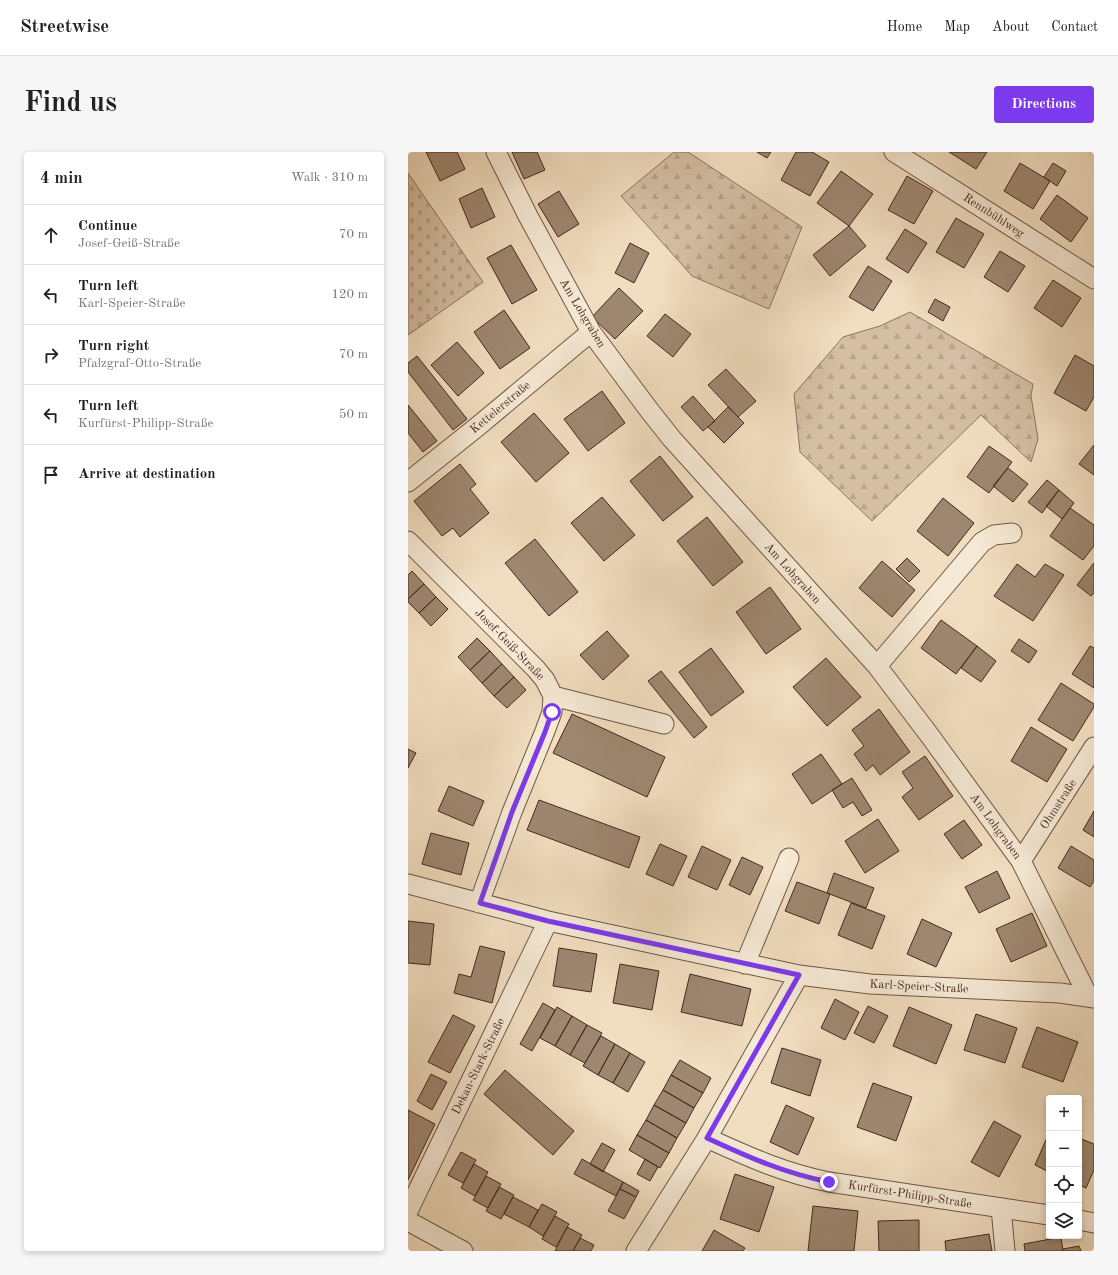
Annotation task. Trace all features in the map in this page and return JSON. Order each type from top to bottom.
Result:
[{"type":"street","name":"Am Lohgraben","points":[[496,152],[528,216],[591,332],[648,410],[672,439],[877,666],[930,736],[1021,861],[1091,997]]},
{"type":"street","name":"Rennbühlweg","points":[[894,152],[1094,279]]},
{"type":"street","name":"Kettelerstraße","points":[[408,482],[477,427],[591,332]]},
{"type":"street","points":[[877,666],[982,542],[994,535],[1012,533]]},
{"type":"street","name":"Josef-Geiß-Straße","points":[[408,541],[536,669],[545,680],[553,696]]},
{"type":"street","points":[[480,903],[512,812],[545,732],[552,712],[553,696],[664,724]]},
{"type":"street","name":"Ohmstraße","points":[[1021,861],[1094,748]]},
{"type":"street","points":[[745,964],[789,858]]},
{"type":"street","name":"Karl-Speier-Straße","points":[[408,884],[548,921],[799,975],[870,984],[1060,993],[1091,997]]},
{"type":"street","name":"Dekan-Stark-Straße","points":[[408,1211],[548,921]]},
{"type":"street","points":[[636,1251],[707,1138],[799,975]]},
{"type":"street","name":"Kurfürst-Philipp-Straße","points":[[707,1138],[759,1162],[806,1177],[829,1182],[1046,1215]]},
{"type":"street","points":[[1001,1208],[1005,1251]]},
{"type":"street","points":[[408,1221],[463,1251]]},
{"type":"street","points":[[1082,1221],[1094,1223]]},
{"type":"green space","points":[[674,152],[688,152],[802,227],[769,309],[692,276],[621,196]]},
{"type":"green space","points":[[408,173],[483,282],[408,335]]},
{"type":"green space","points":[[910,312],[1033,384],[1031,396],[1038,439],[1031,462],[981,415],[872,521],[800,452],[794,394],[843,337],[880,326]]},
{"type":"building","points":[[426,152],[457,152],[465,169],[440,181]]},
{"type":"building","points":[[512,152],[537,152],[545,170],[524,179]]},
{"type":"building","points":[[757,152],[771,152],[767,158]]},
{"type":"building","points":[[796,152],[812,152],[829,162],[810,196],[781,180]]},
{"type":"building","points":[[949,152],[987,152],[976,169]]},
{"type":"building","points":[[1020,163],[1050,181],[1033,209],[1004,191]]},
{"type":"building","points":[[1053,163],[1066,171],[1057,186],[1044,177]]},
{"type":"building","points":[[841,171],[873,194],[849,226],[817,203]]},
{"type":"building","points":[[907,176],[933,191],[914,224],[888,210]]},
{"type":"building","points":[[482,188],[495,217],[471,228],[459,199]]},
{"type":"building","points":[[559,191],[579,224],[558,237],[538,204]]},
{"type":"building","points":[[1057,195],[1088,218],[1071,242],[1040,219]]},
{"type":"building","points":[[956,218],[984,234],[964,268],[936,252]]},
{"type":"building","points":[[849,226],[866,246],[830,276],[813,255]]},
{"type":"building","points":[[905,229],[927,243],[908,273],[886,259]]},
{"type":"building","points":[[630,243],[649,253],[634,283],[615,273]]},
{"type":"building","points":[[511,245],[537,290],[512,304],[487,258]]},
{"type":"building","points":[[1000,251],[1025,266],[1008,292],[984,277]]},
{"type":"building","points":[[868,266],[892,281],[873,311],[849,297]]},
{"type":"building","points":[[1053,280],[1081,298],[1062,327],[1034,308]]},
{"type":"building","points":[[619,288],[643,311],[615,339],[592,317]]},
{"type":"building","points":[[935,299],[950,307],[943,321],[928,312]]},
{"type":"building","points":[[504,310],[530,348],[500,369],[474,332]]},
{"type":"building","points":[[665,314],[691,334],[673,357],[647,336]]},
{"type":"building","points":[[457,342],[484,373],[458,396],[431,365]]},
{"type":"building","points":[[1075,355],[1094,366],[1094,397],[1086,411],[1054,393]]},
{"type":"building","points":[[417,356],[467,419],[453,430],[408,372],[408,363]]},
{"type":"building","points":[[726,369],[756,401],[738,417],[708,385]]},
{"type":"building","points":[[602,391],[625,423],[588,451],[564,419]]},
{"type":"building","points":[[693,396],[715,421],[703,431],[681,407]]},
{"type":"building","points":[[408,405],[437,441],[423,452],[408,433]]},
{"type":"building","points":[[728,407],[744,423],[724,443],[708,427]]},
{"type":"building","points":[[534,413],[569,453],[536,482],[501,442]]},
{"type":"building","points":[[1094,445],[1094,475],[1079,464]]},
{"type":"building","points":[[989,446],[1012,462],[989,493],[967,477]]},
{"type":"building","points":[[660,456],[693,497],[663,521],[630,481]]},
{"type":"building","points":[[460,464],[476,484],[470,489],[489,513],[460,537],[453,528],[442,536],[414,501]]},
{"type":"building","points":[[1008,468],[1028,484],[1013,502],[993,486]]},
{"type":"building","points":[[1047,480],[1059,490],[1042,513],[1028,502]]},
{"type":"building","points":[[1059,490],[1074,503],[1062,519],[1046,506]]},
{"type":"building","points":[[602,497],[635,535],[604,561],[571,523]]},
{"type":"building","points":[[943,498],[974,523],[948,556],[917,531]]},
{"type":"building","points":[[1070,508],[1094,525],[1094,546],[1083,560],[1050,536]]},
{"type":"building","points":[[707,517],[743,562],[713,586],[677,541]]},
{"type":"building","points":[[535,539],[578,592],[549,616],[505,563]]},
{"type":"building","points":[[907,558],[920,571],[909,582],[896,569]]},
{"type":"building","points":[[882,561],[915,590],[892,617],[859,588]]},
{"type":"building","points":[[1094,563],[1094,593],[1091,596],[1077,585]]},
{"type":"building","points":[[1017,564],[1035,577],[1045,564],[1064,575],[1033,621],[994,596]]},
{"type":"building","points":[[412,571],[424,584],[408,599],[408,575]]},
{"type":"building","points":[[424,584],[436,597],[419,613],[408,602],[408,599]]},
{"type":"building","points":[[770,587],[801,629],[766,654],[736,612]]},
{"type":"building","points":[[436,597],[448,609],[431,626],[419,613]]},
{"type":"building","points":[[941,620],[977,646],[956,674],[921,648]]},
{"type":"building","points":[[607,631],[629,656],[603,680],[580,655]]},
{"type":"building","points":[[477,638],[490,651],[470,670],[458,657]]},
{"type":"building","points":[[1019,639],[1037,651],[1029,663],[1011,651]]},
{"type":"building","points":[[977,646],[996,661],[981,682],[961,668]]},
{"type":"building","points":[[1090,646],[1094,648],[1094,688],[1072,674]]},
{"type":"building","points":[[711,648],[744,692],[711,716],[679,672]]},
{"type":"building","points":[[490,651],[502,664],[482,683],[470,670]]},
{"type":"building","points":[[826,658],[861,697],[827,726],[793,687]]},
{"type":"building","points":[[502,664],[514,677],[494,696],[482,683]]},
{"type":"building","points":[[661,671],[707,727],[694,738],[648,681]]},
{"type":"building","points":[[514,677],[526,690],[507,708],[494,696]]},
{"type":"building","points":[[1061,683],[1094,704],[1094,707],[1073,741],[1038,720]]},
{"type":"building","points":[[879,709],[910,752],[880,775],[873,765],[866,771],[854,754],[864,746],[852,730]]},
{"type":"building","points":[[572,714],[665,757],[647,797],[553,753]]},
{"type":"building","points":[[1031,727],[1067,749],[1047,782],[1011,761]]},
{"type":"building","points":[[408,749],[416,753],[408,768]]},
{"type":"building","points":[[821,754],[842,784],[812,804],[792,774]]},
{"type":"building","points":[[925,756],[953,796],[919,820],[902,797],[913,788],[902,772]]},
{"type":"building","points":[[852,778],[872,810],[862,816],[853,802],[843,808],[832,790]]},
{"type":"building","points":[[449,786],[484,801],[473,826],[438,811]]},
{"type":"building","points":[[539,800],[640,837],[629,868],[527,830]]},
{"type":"building","points":[[1094,811],[1094,837],[1083,830]]},
{"type":"building","points":[[878,819],[899,851],[865,873],[845,841]]},
{"type":"building","points":[[964,820],[982,845],[962,859],[944,834]]},
{"type":"building","points":[[431,833],[469,843],[461,875],[422,864]]},
{"type":"building","points":[[660,844],[687,856],[673,886],[646,874]]},
{"type":"building","points":[[702,846],[731,860],[717,890],[688,877]]},
{"type":"building","points":[[1071,846],[1094,860],[1094,881],[1090,887],[1058,868]]},
{"type":"building","points":[[742,857],[763,867],[750,895],[729,885]]},
{"type":"building","points":[[997,871],[1010,898],[979,913],[965,887]]},
{"type":"building","points":[[834,873],[874,888],[866,908],[827,893]]},
{"type":"building","points":[[797,882],[830,894],[819,924],[785,911]]},
{"type":"building","points":[[851,903],[885,916],[872,949],[838,935]]},
{"type":"building","points":[[1032,913],[1047,946],[1011,962],[996,929]]},
{"type":"building","points":[[922,919],[952,933],[936,967],[907,954]]},
{"type":"building","points":[[408,921],[434,924],[430,965],[408,963]]},
{"type":"building","points":[[480,946],[505,952],[492,1003],[454,993],[459,974],[471,977]]},
{"type":"building","points":[[559,948],[597,954],[591,992],[553,986]]},
{"type":"building","points":[[620,964],[659,971],[652,1010],[613,1003]]},
{"type":"building","points":[[690,974],[751,989],[742,1026],[681,1012]]},
{"type":"building","points":[[835,999],[859,1012],[845,1040],[821,1028]]},
{"type":"building","points":[[543,1003],[555,1010],[532,1051],[520,1044]]},
{"type":"building","points":[[868,1006],[888,1016],[874,1043],[854,1033]]},
{"type":"building","points":[[557,1007],[572,1016],[555,1046],[540,1038]]},
{"type":"building","points":[[909,1007],[952,1025],[936,1064],[893,1046]]},
{"type":"building","points":[[976,1014],[1017,1028],[1005,1063],[964,1050]]},
{"type":"building","points":[[453,1015],[475,1026],[450,1073],[428,1062]]},
{"type":"building","points":[[572,1016],[587,1025],[570,1055],[555,1046]]},
{"type":"building","points":[[587,1025],[602,1033],[585,1063],[570,1055]]},
{"type":"building","points":[[1037,1027],[1078,1042],[1063,1082],[1022,1067]]},
{"type":"building","points":[[601,1036],[615,1044],[598,1075],[583,1066]]},
{"type":"building","points":[[615,1044],[630,1053],[613,1083],[598,1075]]},
{"type":"building","points":[[782,1048],[821,1060],[810,1096],[771,1083]]},
{"type":"building","points":[[630,1053],[645,1062],[628,1092],[613,1083]]},
{"type":"building","points":[[680,1060],[711,1078],[703,1093],[671,1075]]},
{"type":"building","points":[[505,1070],[574,1131],[553,1155],[484,1094]]},
{"type":"building","points":[[431,1074],[447,1082],[432,1110],[417,1101]]},
{"type":"building","points":[[671,1075],[703,1093],[694,1108],[663,1090]]},
{"type":"building","points":[[873,1083],[912,1097],[896,1141],[857,1127]]},
{"type":"building","points":[[663,1090],[694,1108],[686,1123],[654,1105]]},
{"type":"building","points":[[654,1105],[686,1123],[677,1138],[646,1120]]},
{"type":"building","points":[[786,1105],[814,1118],[798,1155],[770,1142]]},
{"type":"building","points":[[408,1110],[435,1124],[408,1180]]},
{"type":"building","points":[[646,1120],[677,1138],[669,1153],[637,1135]]},
{"type":"building","points":[[994,1121],[1021,1136],[999,1177],[971,1162]]},
{"type":"building","points":[[637,1135],[669,1153],[660,1168],[629,1150]]},
{"type":"building","points":[[1082,1139],[1094,1144],[1094,1170],[1086,1188],[1082,1186]]},
{"type":"building","points":[[1046,1140],[1046,1170],[1035,1165]]},
{"type":"building","points":[[602,1143],[615,1150],[603,1172],[590,1164]]},
{"type":"building","points":[[461,1152],[476,1160],[463,1183],[448,1175]]},
{"type":"building","points":[[582,1159],[623,1182],[616,1196],[574,1174]]},
{"type":"building","points":[[645,1159],[658,1167],[650,1181],[637,1174]]},
{"type":"building","points":[[474,1164],[488,1172],[475,1196],[461,1188]]},
{"type":"building","points":[[735,1174],[774,1187],[759,1232],[720,1219]]},
{"type":"building","points":[[486,1176],[501,1184],[488,1208],[473,1200]]},
{"type":"building","points":[[623,1182],[639,1191],[636,1197],[620,1189]]},
{"type":"building","points":[[499,1187],[514,1195],[501,1219],[486,1211]]},
{"type":"building","points":[[620,1189],[636,1197],[624,1219],[608,1211]]},
{"type":"building","points":[[513,1197],[538,1210],[529,1227],[504,1214]]},
{"type":"building","points":[[542,1204],[557,1212],[543,1236],[529,1227]]},
{"type":"building","points":[[813,1206],[858,1211],[854,1251],[808,1251]]},
{"type":"building","points":[[555,1216],[569,1224],[556,1247],[542,1239]]},
{"type":"building","points":[[919,1220],[919,1251],[879,1251],[878,1221]]},
{"type":"building","points":[[567,1227],[582,1235],[573,1251],[555,1251]]},
{"type":"building","points":[[714,1230],[745,1248],[743,1251],[702,1251]]},
{"type":"building","points":[[989,1234],[992,1251],[946,1251],[945,1241]]},
{"type":"building","points":[[580,1238],[594,1245],[591,1251],[573,1251]]},
{"type":"building","points":[[1050,1239],[1061,1239],[1063,1251],[1025,1251],[1024,1244]]},
{"type":"building","points":[[1079,1246],[1081,1251],[1063,1251],[1063,1249]]},
{"type":"route","points":[[552,712],[512,812],[480,903],[548,921],[799,975],[707,1138],[759,1162],[806,1177],[829,1182]]}]
